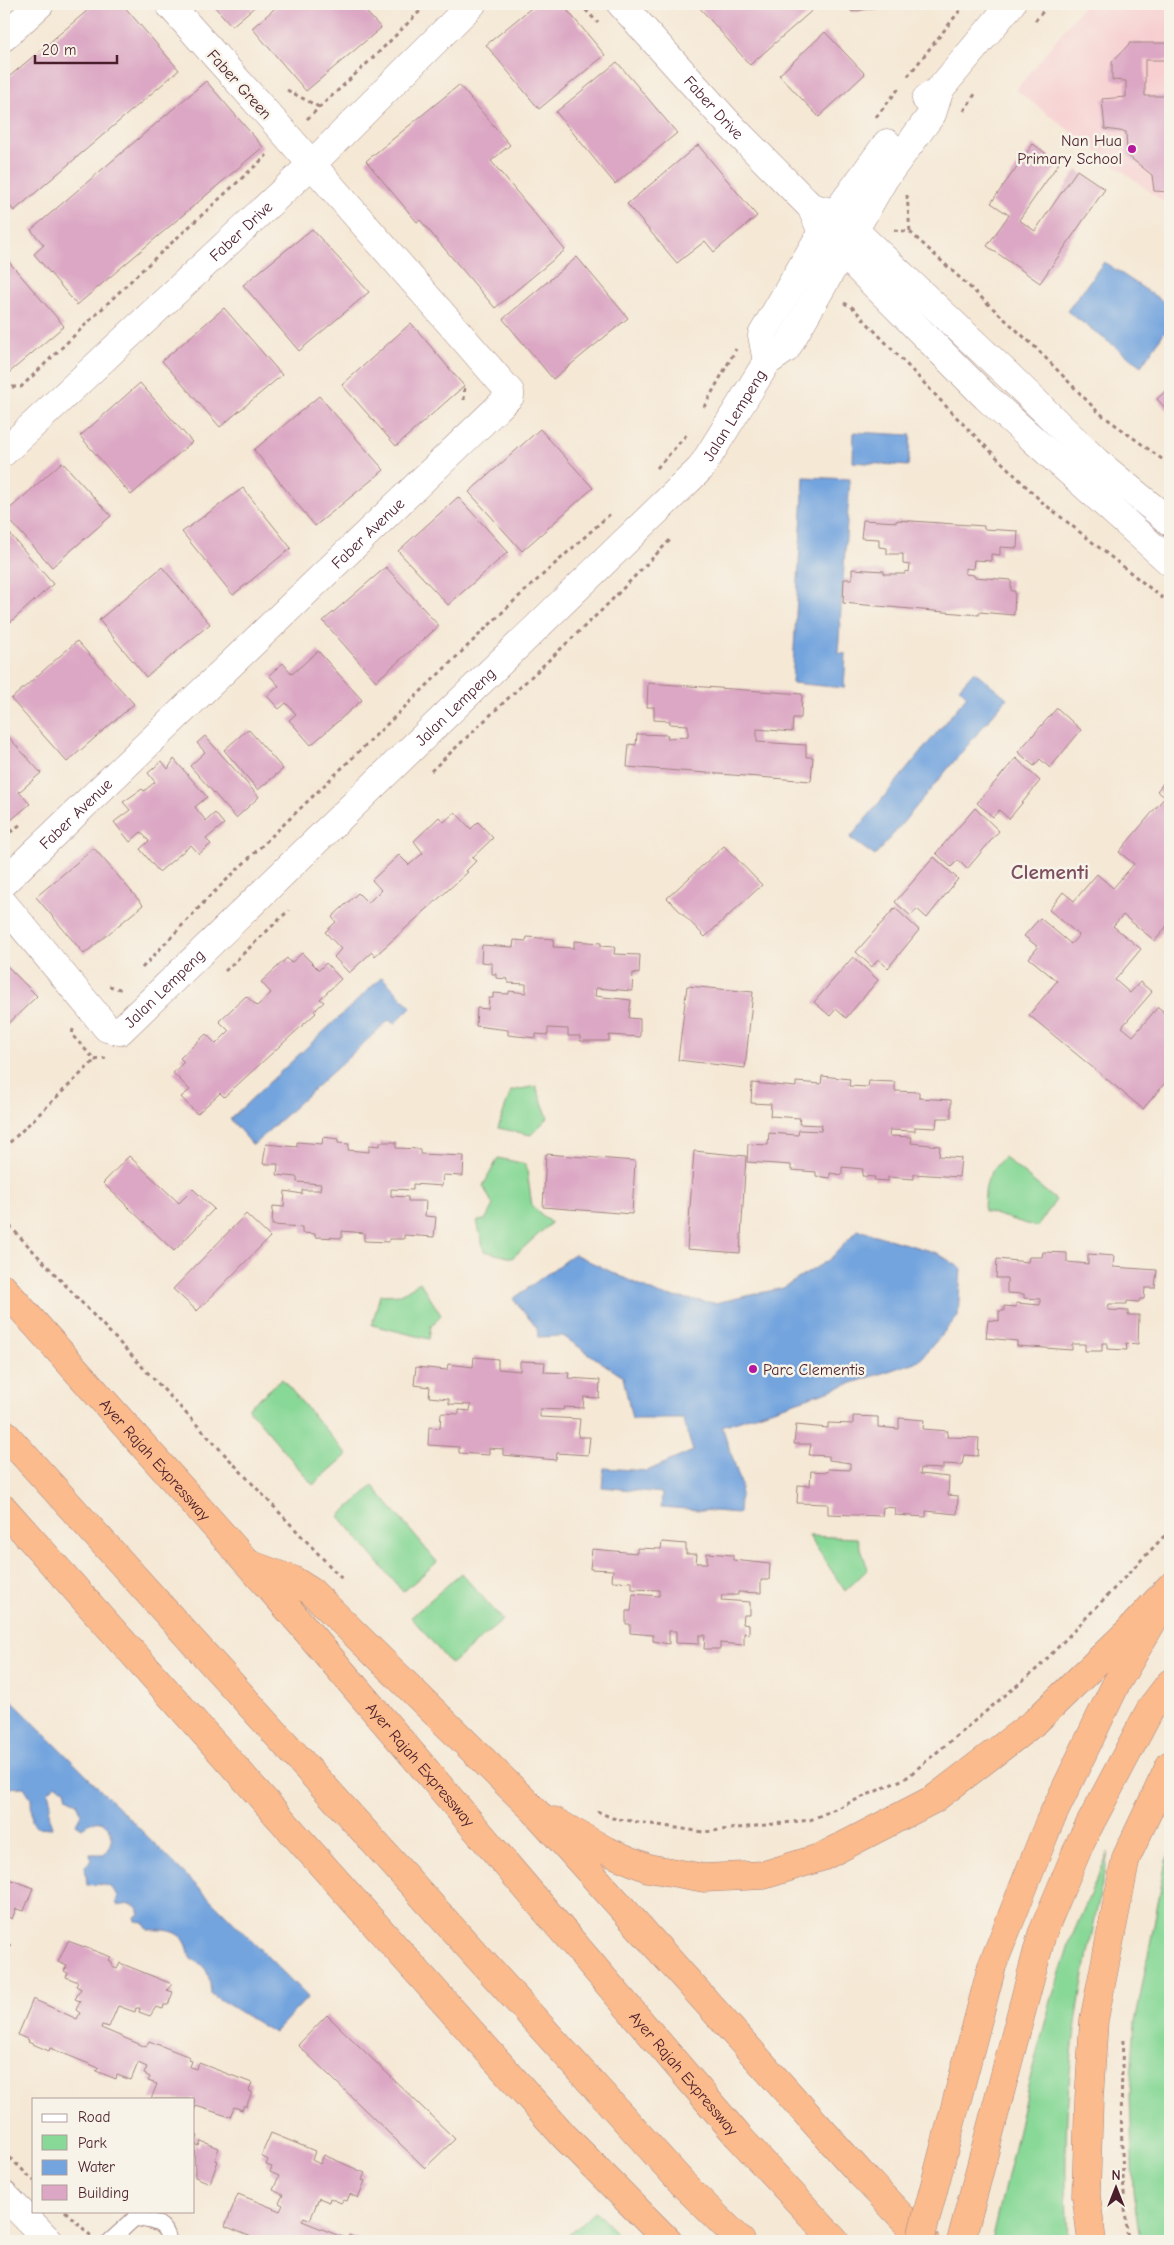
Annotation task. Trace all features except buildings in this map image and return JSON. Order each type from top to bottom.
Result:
[{"type":"highway","name":"Ayer Rajah Expressway","points":[[4,1289],[248,1564],[738,2136],[836,2241]]},
{"type":"highway","points":[[4,1433],[686,2187],[741,2241]]},
{"type":"highway","points":[[4,1509],[565,2137],[668,2241]]},
{"type":"highway","points":[[248,1564],[293,1580],[312,1592],[535,1811],[860,2174],[925,2241]]},
{"type":"highway","points":[[535,1811],[607,1851],[648,1868],[704,1878],[764,1875],[822,1857],[934,1799],[1036,1721],[1170,1587]]},
{"type":"highway","points":[[920,2241],[992,1966],[1049,1822],[1116,1684],[1170,1591]]},
{"type":"highway","points":[[960,2241],[1042,1934],[1081,1841],[1151,1708],[1170,1683]]},
{"type":"highway","points":[[1092,2241],[1086,2195],[1094,2020],[1126,1858],[1170,1765]]},
{"type":"street","points":[[4,37],[40,4]]},
{"type":"street","name":"Faber Green","points":[[169,4],[312,164]]},
{"type":"street","name":"Faber Drive","points":[[4,451],[312,164],[472,4]]},
{"type":"street","name":"Faber Drive","points":[[621,4],[730,125],[833,227]]},
{"type":"street","name":"Jalan Lempeng","points":[[767,362],[762,335],[833,227],[884,179],[932,114],[940,89],[1011,4]]},
{"type":"street","name":"Faber Avenue","points":[[4,882],[509,398],[510,392],[312,164]]},
{"type":"street","points":[[833,227],[1009,376],[1097,462],[1170,522]]},
{"type":"street","points":[[833,227],[986,397],[1170,562]]},
{"type":"street","name":"Jalan Lempeng","points":[[4,904],[107,1028],[120,1031],[701,468],[767,362],[786,349],[819,290],[833,227]]},
{"type":"street","points":[[4,2195],[49,2241]]},
{"type":"lane","points":[[110,2241],[135,2218],[157,2221],[168,2231],[169,2241]]},
{"type":"path","points":[[4,387],[21,386],[140,272],[376,56],[427,4]]},
{"type":"path","points":[[873,121],[965,4]]},
{"type":"path","points":[[284,88],[290,94],[319,108]]},
{"type":"path","points":[[906,187],[910,232]]},
{"type":"path","points":[[819,290],[852,307],[961,422],[1042,502],[1170,604]]},
{"type":"path","points":[[701,411],[738,343]]},
{"type":"path","points":[[463,378],[465,386],[464,402]]},
{"type":"path","points":[[652,475],[692,428]]},
{"type":"path","points":[[140,970],[208,898],[514,600],[617,508]]},
{"type":"path","points":[[4,838],[22,823]]},
{"type":"path","points":[[120,989],[127,982]]},
{"type":"path","points":[[4,1148],[95,1060]]},
{"type":"path","points":[[4,1220],[344,1582]]},
{"type":"path","points":[[594,1809],[612,1818],[703,1832],[810,1820],[906,1778],[1039,1667],[1170,1530]]},
{"type":"path","points":[[1123,2033],[1121,2098],[1123,2192],[1128,2241]]},
{"type":"path","points":[[4,2152],[32,2179]]},
{"type":"path","points":[[66,2212],[96,2241]]},
{"type":"shaded area","name":"Nan Hua Primary School","points":[[1085,4],[1170,4],[1170,207],[1016,90]]},
{"type":"green space","points":[[536,1086],[548,1118],[531,1135],[498,1128],[511,1091]]},
{"type":"green space","points":[[1004,1157],[1056,1200],[1037,1227],[984,1211],[987,1181]]},
{"type":"green space","points":[[498,1158],[526,1164],[532,1206],[551,1223],[512,1258],[484,1251],[477,1221],[485,1220],[493,1205],[483,1186]]},
{"type":"green space","points":[[420,1282],[441,1315],[431,1326],[429,1339],[372,1325],[380,1295],[401,1294]]},
{"type":"green space","points":[[282,1379],[347,1455],[313,1485],[248,1408]]},
{"type":"green space","points":[[373,1486],[437,1562],[403,1592],[339,1516]]},
{"type":"green space","points":[[809,1536],[857,1538],[868,1569],[845,1591]]},
{"type":"green space","points":[[461,1573],[503,1620],[451,1664],[411,1617]]},
{"type":"green space","points":[[1170,1852],[1170,2241],[1140,2241],[1133,2191],[1130,2093],[1135,2023],[1166,1861]]},
{"type":"green space","points":[[1108,1853],[1080,1996],[1070,2073],[1066,2157],[1068,2241],[992,2241],[1029,2082],[1051,2001],[1070,1941]]},
{"type":"green space","points":[[595,2211],[624,2241],[563,2241]]},
{"type":"water","points":[[1104,262],[1170,306],[1170,324],[1141,366],[1067,311]]},
{"type":"water","points":[[854,432],[911,435],[908,466],[853,462]]},
{"type":"water","points":[[804,477],[850,479],[838,653],[846,654],[844,688],[792,683]]},
{"type":"water","points":[[974,671],[1007,698],[875,856],[850,838],[967,696],[959,688]]},
{"type":"water","points":[[382,977],[411,1007],[394,1024],[389,1020],[253,1145],[230,1119]]},
{"type":"water","name":"Parc Clementis","points":[[858,1230],[937,1253],[961,1268],[958,1316],[919,1361],[722,1426],[741,1484],[739,1513],[661,1507],[662,1493],[602,1487],[604,1468],[647,1471],[693,1451],[683,1419],[632,1419],[623,1377],[563,1336],[538,1337],[537,1328],[513,1299],[574,1254],[660,1295],[715,1303],[783,1288],[830,1259]]},
{"type":"water","points":[[4,1693],[308,1997],[274,2033],[211,1994],[207,1972],[201,1965],[190,1958],[182,1937],[171,1931],[148,1930],[143,1922],[136,1921],[135,1917],[140,1914],[137,1907],[129,1904],[118,1906],[116,1902],[118,1896],[109,1887],[87,1885],[85,1866],[91,1860],[90,1854],[104,1854],[109,1846],[111,1832],[108,1827],[103,1823],[97,1822],[90,1823],[82,1828],[76,1824],[81,1814],[77,1802],[67,1797],[65,1789],[56,1785],[48,1792],[51,1803],[49,1811],[52,1828],[36,1827],[32,1821],[31,1798],[24,1787],[4,1788]]},
{"type":"place","name":"Nan Hua Primary School","points":[[1132,149]]},
{"type":"place","name":"Parc Clementis","points":[[753,1369]]},
{"type":"district","name":"Clementi","points":[[1050,872]]}]
